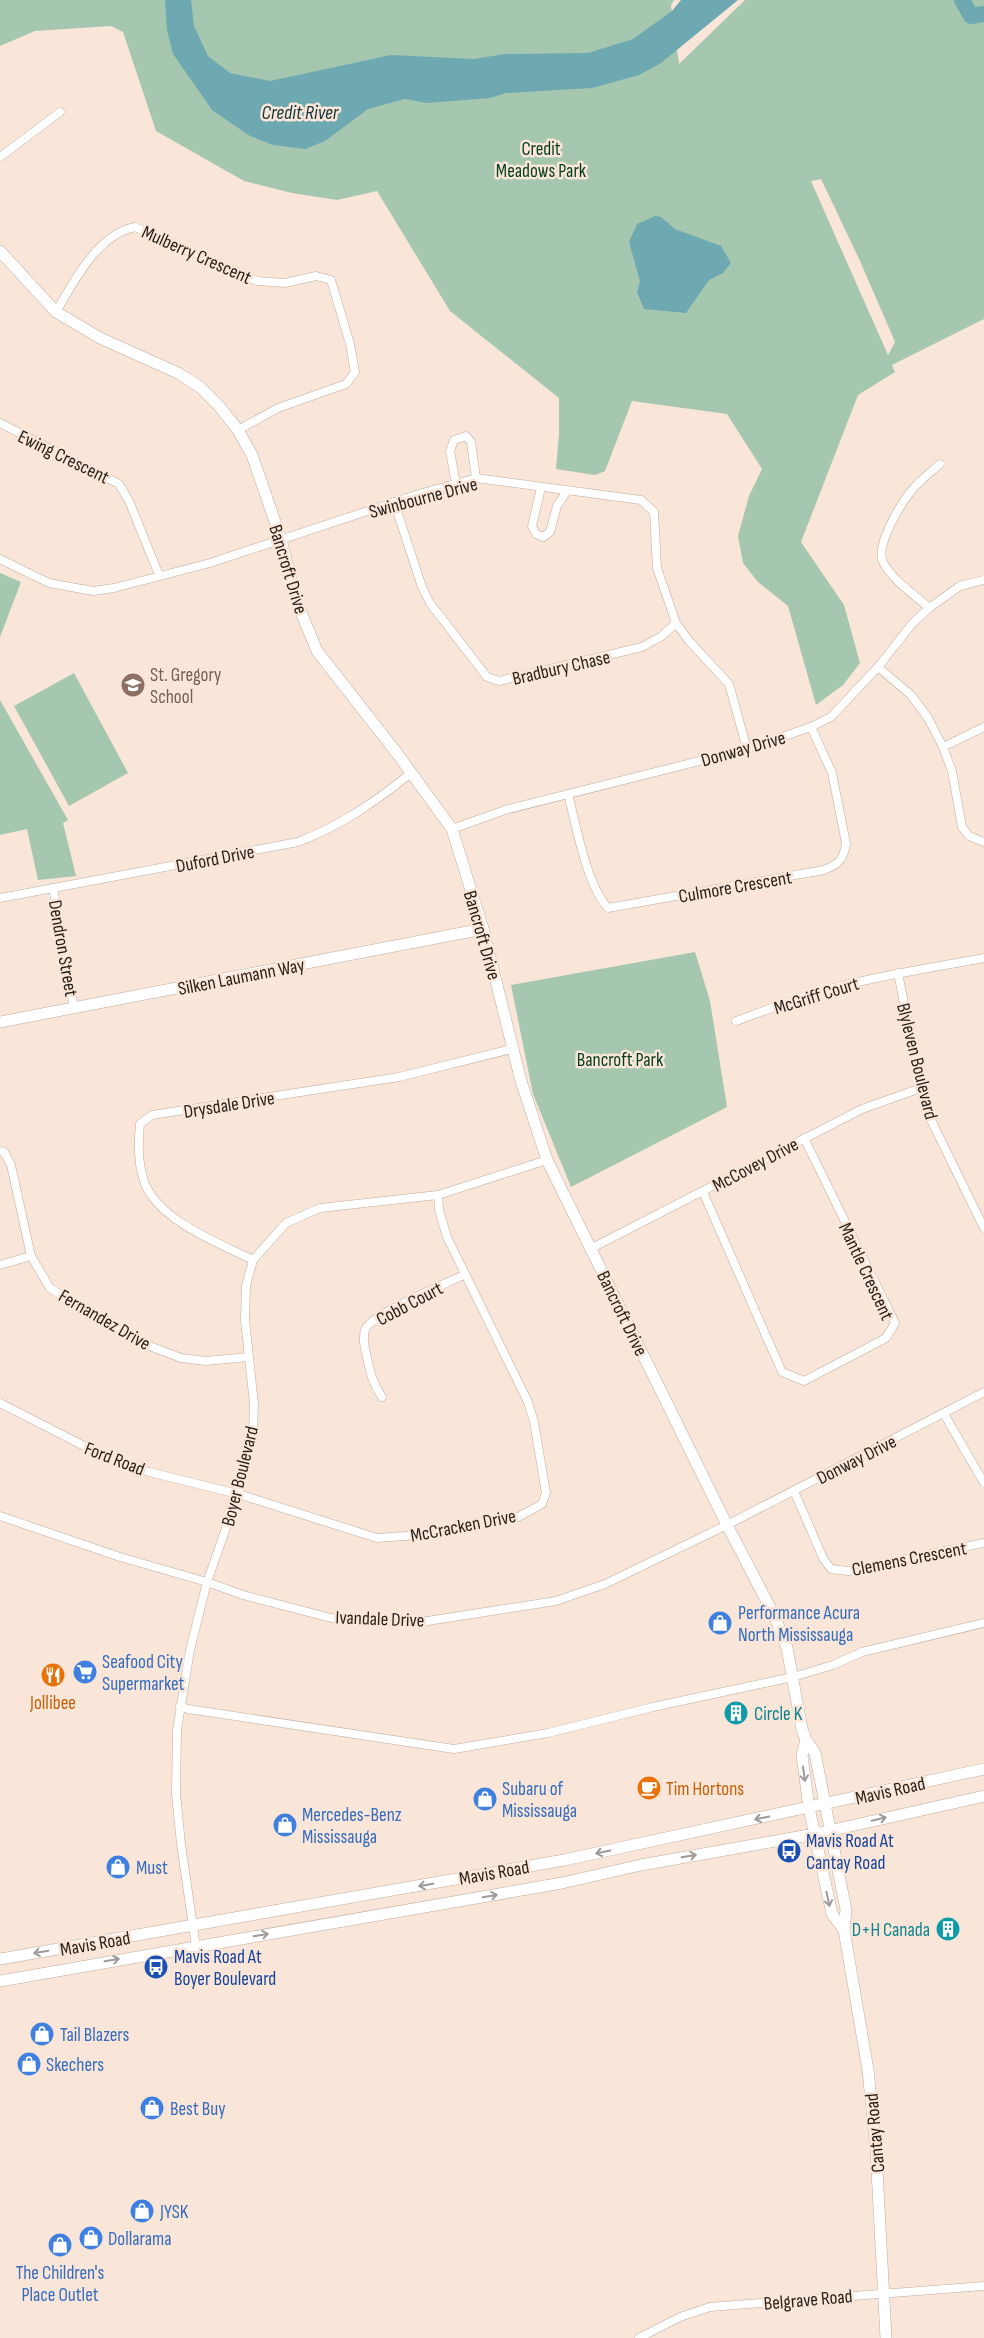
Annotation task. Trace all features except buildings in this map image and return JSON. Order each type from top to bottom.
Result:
[{"type":"street","points":[[0,157],[60,112]]},
{"type":"street","name":"Mulberry Crescent","points":[[56,312],[90,260],[106,242],[122,230],[136,227],[257,281],[285,283],[316,276],[331,280],[350,344],[355,372],[346,384],[278,408],[238,430]]},
{"type":"street","name":"Bancroft Drive","points":[[0,251],[56,312],[100,338],[178,372],[200,387],[219,406],[238,430],[252,455],[281,539],[296,600],[317,651],[412,773],[452,829],[483,929],[512,1049],[547,1160],[727,1525],[775,1617],[787,1648],[806,1740],[816,1753],[831,1830]]},
{"type":"street","name":"Ewing Crescent","points":[[0,423],[119,484],[129,501],[159,575]]},
{"type":"street","points":[[456,484],[450,451],[454,440],[466,436],[471,442],[476,478]]},
{"type":"street","points":[[930,608],[892,575],[882,560],[883,543],[896,514],[912,490],[940,464]]},
{"type":"street","name":"Swinbourne Drive","points":[[0,559],[26,570],[49,583],[93,592],[210,563],[394,502],[476,478],[640,500],[654,512],[657,568],[676,623],[689,641],[729,684],[747,749]]},
{"type":"street","points":[[541,488],[532,526],[536,534],[543,537],[550,532],[557,506],[567,491]]},
{"type":"street","name":"Bradbury Chase","points":[[394,502],[422,587],[430,603],[487,677],[499,681],[620,653],[649,643],[662,636],[676,623]]},
{"type":"street","name":"Donway Drive","points":[[452,829],[505,810],[747,749],[811,727],[831,717],[878,667],[912,624],[930,608],[960,586],[984,580]]},
{"type":"street","points":[[878,667],[911,695],[928,718],[943,746],[952,771],[962,828],[969,836],[984,842]]},
{"type":"street","name":"Culmore Crescent","points":[[568,794],[594,887],[601,901],[608,908],[824,870],[838,864],[845,853],[846,843],[832,773],[811,727]]},
{"type":"street","points":[[943,746],[984,727]]},
{"type":"street","name":"Duford Drive","points":[[0,898],[298,842],[325,832],[353,817],[412,773]]},
{"type":"street","name":"Dendron Street","points":[[53,888],[74,1008]]},
{"type":"street","name":"Silken Laumann Way","points":[[0,1022],[483,929]]},
{"type":"street","name":"McGriff Court","points":[[736,1021],[796,999],[898,973],[984,958]]},
{"type":"street","name":"Blyleven Boulevard","points":[[898,973],[930,1118],[984,1228]]},
{"type":"street","name":"Drysdale Drive","points":[[253,1260],[175,1219],[157,1202],[144,1181],[138,1142],[140,1124],[152,1115],[399,1077],[512,1049]]},
{"type":"street","name":"McCovey Drive","points":[[592,1248],[804,1138],[862,1110],[922,1088]]},
{"type":"street","name":"Mantle Crescent","points":[[703,1192],[782,1372],[804,1381],[886,1338],[895,1323],[804,1138]]},
{"type":"street","name":"Fernandez Drive","points":[[0,1151],[4,1152],[11,1165],[31,1256],[50,1288],[117,1330],[152,1347],[181,1358],[206,1361],[248,1357]]},
{"type":"street","name":"Boyer Boulevard","points":[[196,1946],[176,1794],[180,1706],[190,1650],[207,1582],[238,1494],[253,1433],[254,1404],[248,1357],[246,1286],[253,1260],[286,1222],[320,1208],[438,1195],[547,1160]]},
{"type":"street","name":"McCracken Drive","points":[[238,1494],[377,1538],[405,1536],[518,1517],[542,1504],[546,1493],[534,1422],[528,1402],[447,1237],[439,1210],[438,1195]]},
{"type":"street","points":[[0,1265],[31,1256]]},
{"type":"street","name":"Cobb Court","points":[[382,1397],[376,1389],[372,1377],[364,1337],[366,1328],[383,1315],[464,1275]]},
{"type":"street","name":"Donway Drive","points":[[727,1525],[984,1392]]},
{"type":"street","name":"Ford Road","points":[[0,1403],[28,1419],[98,1452],[149,1472],[238,1494]]},
{"type":"street","points":[[944,1414],[984,1483]]},
{"type":"street","name":"Clemens Crescent","points":[[794,1491],[823,1558],[831,1569],[848,1571],[984,1543]]},
{"type":"street","name":"Ivandale Drive","points":[[0,1516],[120,1557],[207,1582],[242,1595],[331,1618],[358,1622],[421,1622],[538,1604],[578,1594],[637,1571],[727,1525]]},
{"type":"street","points":[[180,1706],[367,1737],[454,1748],[548,1733],[653,1707],[793,1677],[833,1665],[862,1652],[984,1622]]},
{"type":"street","name":"Bancroft Drive","points":[[806,1740],[802,1755],[809,1808],[815,1834]]},
{"type":"street","name":"Mavis Road","points":[[0,1960],[564,1860],[825,1805],[984,1769]]},
{"type":"street","name":"Mavis Road","points":[[0,1981],[552,1884],[641,1865],[815,1834],[984,1796]]},
{"type":"street","name":"Cantay Road","points":[[831,1830],[846,1910],[844,1930],[868,2070],[876,2151],[886,2338]]},
{"type":"street","name":"Cantay Road","points":[[815,1834],[832,1914],[844,1930]]},
{"type":"street","name":"Belgrave Road","points":[[639,2338],[680,2317],[710,2307],[984,2286]]},
{"type":"green space","name":"Credit Meadows Park","points":[[0,0],[674,0],[671,5],[679,64],[745,0],[984,0],[984,319],[892,365],[895,372],[858,395],[801,542],[844,605],[860,663],[843,685],[816,705],[788,606],[758,582],[743,563],[738,536],[749,496],[762,469],[727,414],[632,401],[605,471],[595,475],[556,469],[559,434],[559,398],[450,311],[377,191],[337,200],[292,193],[244,181],[156,131],[123,32],[111,26],[35,31],[0,46]],"holes":[[[821,179],[860,261],[895,342],[888,355],[811,181]]]},
{"type":"green space","points":[[0,573],[21,582],[0,637]]},
{"type":"green space","points":[[74,673],[128,773],[69,806],[14,706]]},
{"type":"green space","points":[[0,700],[68,820],[63,823],[76,876],[38,880],[27,829],[0,835]]},
{"type":"green space","name":"Bancroft Park","points":[[695,952],[710,1001],[727,1107],[571,1187],[533,1094],[511,985]]},
{"type":"water","name":"Credit River","points":[[165,0],[191,0],[194,26],[208,56],[230,73],[270,81],[391,55],[474,59],[505,54],[588,53],[633,39],[672,11],[681,0],[738,0],[661,63],[639,75],[592,88],[506,93],[490,98],[427,103],[405,99],[368,109],[325,141],[305,149],[273,145],[250,136],[212,110],[173,54],[167,30]]},
{"type":"water","points":[[655,216],[661,217],[675,229],[721,246],[731,263],[723,273],[709,280],[686,313],[644,309],[637,292],[640,281],[629,242],[637,224]]},
{"type":"waterway","points":[[962,0],[971,16],[984,14]]},
{"type":"place","name":"St. Gregory School","points":[[133,685]]},
{"type":"place","name":"Performance Acura North Mississauga","points":[[720,1623]]},
{"type":"place","name":"Seafood City Supermarket","points":[[85,1672]]},
{"type":"place","name":"Jollibee","points":[[53,1675]]},
{"type":"place","name":"Circle K","points":[[736,1713]]},
{"type":"place","name":"Tim Hortons","points":[[649,1788]]},
{"type":"place","name":"Subaru of Mississauga","points":[[485,1799]]},
{"type":"place","name":"Mercedes-Benz Mississauga","points":[[285,1825]]},
{"type":"place","name":"Mavis Road At Cantay Road","points":[[789,1851]]},
{"type":"place","name":"Must","points":[[118,1867]]},
{"type":"place","name":"D+H Canada","points":[[948,1929]]},
{"type":"place","name":"Mavis Road At Boyer Boulevard","points":[[156,1967]]},
{"type":"place","name":"Tail Blazers","points":[[42,2034]]},
{"type":"place","name":"Skechers","points":[[29,2064]]},
{"type":"place","name":"Best Buy","points":[[152,2108]]},
{"type":"place","name":"JYSK","points":[[142,2211]]},
{"type":"place","name":"Dollarama","points":[[91,2238]]},
{"type":"place","name":"The Children's Place Outlet","points":[[60,2245]]}]
